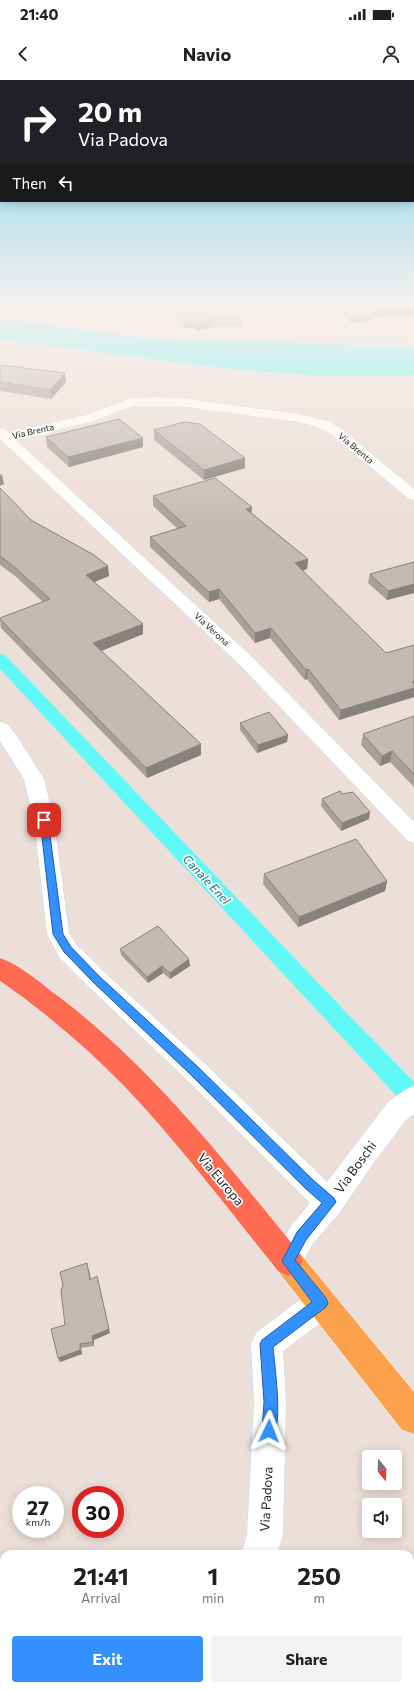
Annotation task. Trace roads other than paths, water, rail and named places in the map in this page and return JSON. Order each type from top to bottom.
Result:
[{"type":"highway","name":"Via Europa","points":[[0,968],[50,1004],[133,1078],[170,1119],[288,1261]]},
{"type":"main road","name":"Via Europa","points":[[288,1261],[414,1418]]},
{"type":"street","name":"Via Brenta","points":[[3,435],[90,418],[131,402],[179,402],[299,418],[322,424],[337,432],[414,496]]},
{"type":"street","name":"Via Verona","points":[[3,435],[246,661],[414,835]]},
{"type":"street","points":[[0,728],[9,739],[34,779],[44,820],[58,934],[67,950],[97,980],[193,1069],[309,1184],[330,1202]]},
{"type":"street","name":"Via Boschi","points":[[288,1261],[301,1236],[330,1202],[360,1159],[406,1105]]},
{"type":"street","name":"Via Padova","points":[[260,1550],[265,1535],[270,1402],[267,1344],[321,1303]]},
{"type":"waterway","name":"Canale Enel","points":[[0,659],[334,1015],[414,1098]]}]
